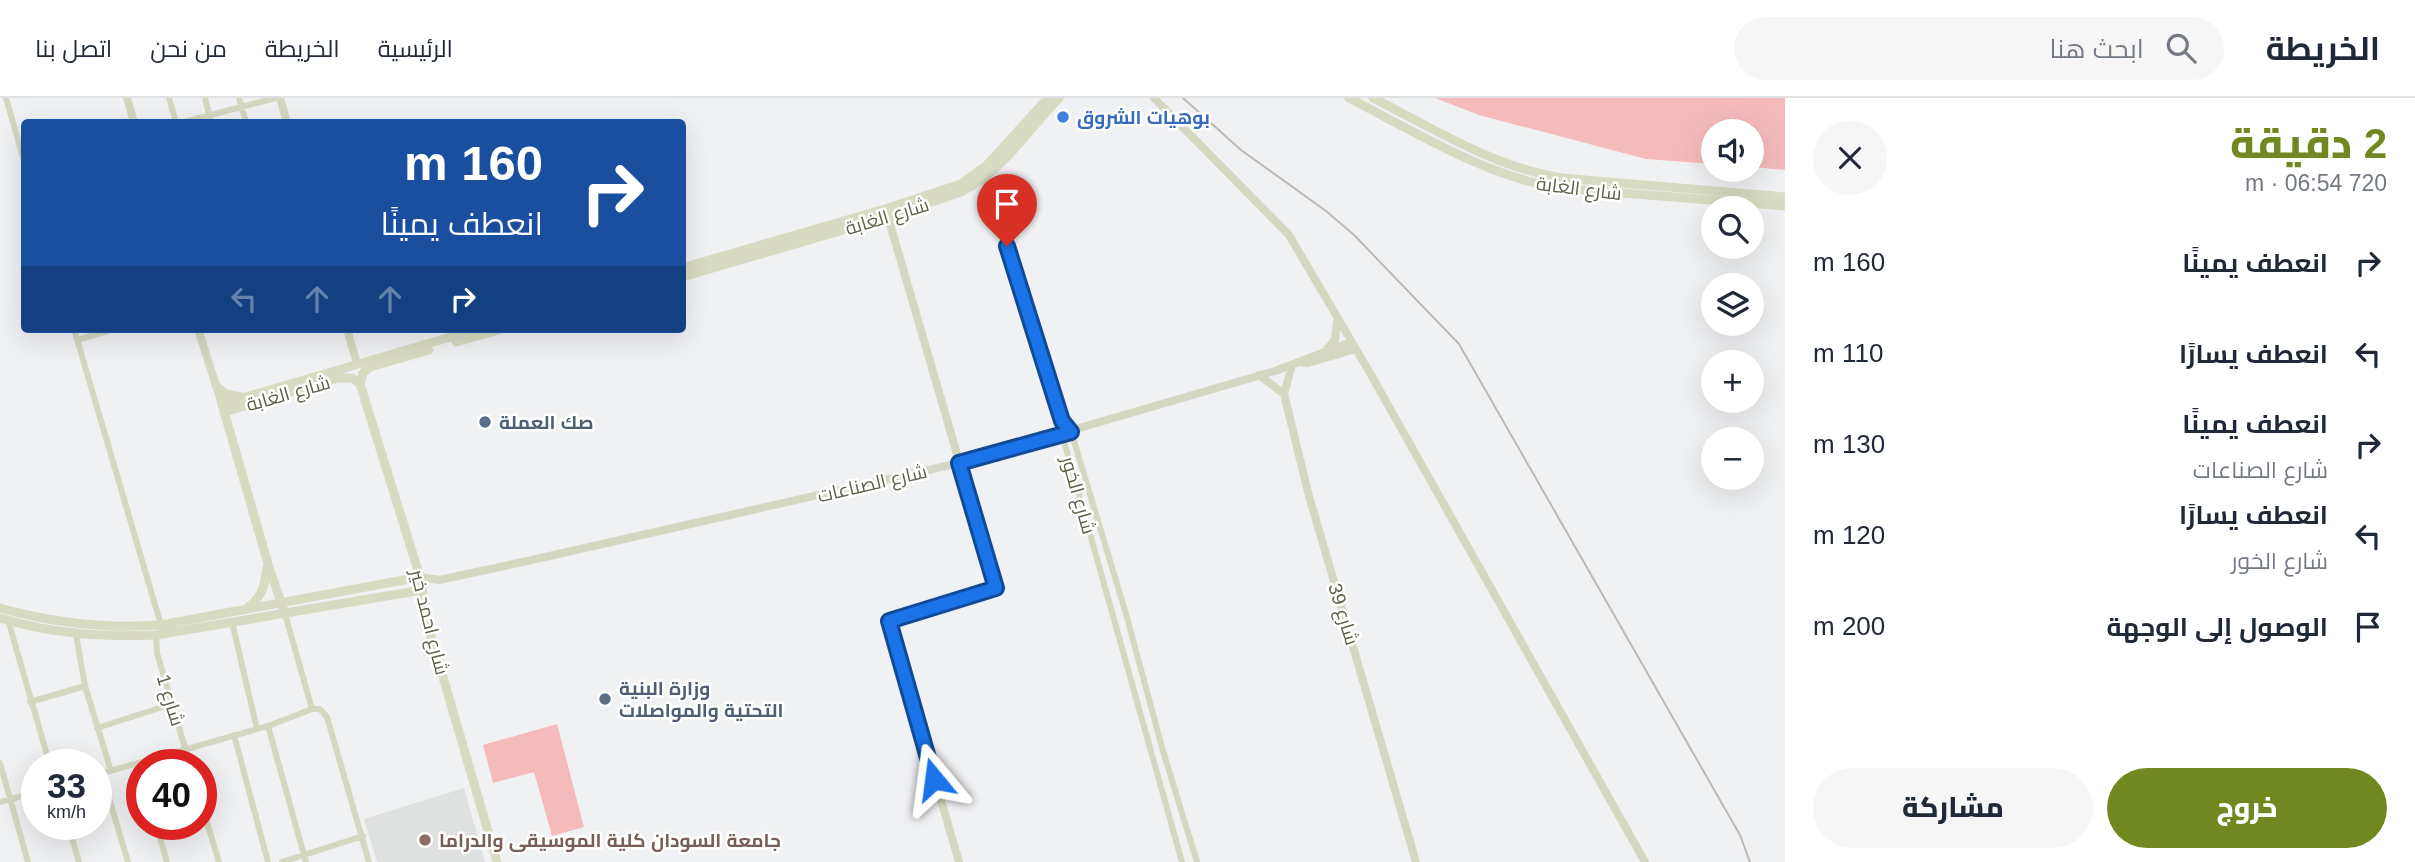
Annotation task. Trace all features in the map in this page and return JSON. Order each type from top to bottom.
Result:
[{"type":"main road","name":"شارع الغابة","points":[[686,267],[961,184],[986,166],[1048,98]]},
{"type":"main road","name":"شارع الغابة","points":[[686,276],[888,217],[961,192],[984,178],[1059,98]]},
{"type":"main road","name":"شارع الغابة","points":[[1349,98],[1493,170],[1529,183],[1559,188],[1785,206]]},
{"type":"main road","name":"شارع الغابة","points":[[1373,98],[1480,152],[1533,173],[1562,178],[1785,197]]},
{"type":"main road","name":"شارع الغابة","points":[[223,408],[357,364],[464,333]]},
{"type":"main road","name":"شارع الغابة","points":[[223,408],[243,397],[297,385],[344,377],[352,378],[360,384],[365,370],[375,365],[488,333]]},
{"type":"main road","name":"شارع احمد خير","points":[[360,384],[421,577],[431,636],[497,862]]},
{"type":"main road","points":[[216,386],[226,394],[243,397]]},
{"type":"main road","points":[[223,408],[268,564],[284,609]]},
{"type":"main road","points":[[242,611],[260,597],[268,564]]},
{"type":"main road","points":[[4,619],[43,630],[76,635],[159,630],[232,622],[421,577]]},
{"type":"main road","points":[[0,608],[73,624],[159,630],[242,611],[284,609],[422,590]]},
{"type":"street","points":[[6,98],[21,150]]},
{"type":"street","points":[[127,98],[133,119]]},
{"type":"street","points":[[169,98],[175,119]]},
{"type":"street","points":[[205,98],[210,119],[278,98],[286,119]]},
{"type":"street","points":[[239,98],[245,119]]},
{"type":"street","points":[[1154,98],[1282,226],[1354,346],[1645,862]]},
{"type":"street","name":"شارع الخور","points":[[984,178],[1030,314],[1066,433],[1156,775],[1182,862]]},
{"type":"street","points":[[888,217],[996,588],[889,621],[959,862]]},
{"type":"street","points":[[1296,364],[1321,352],[1335,340],[1337,318]]},
{"type":"street","name":"شارع 1","points":[[75,333],[159,630],[156,653],[185,749]]},
{"type":"street","points":[[77,340],[101,333]]},
{"type":"street","points":[[199,333],[223,408]]},
{"type":"street","points":[[348,333],[357,364]]},
{"type":"street","points":[[1321,352],[1354,346]]},
{"type":"street","points":[[1296,364],[1308,363],[1354,346]]},
{"type":"street","name":"شارع الصناعات","points":[[439,580],[661,533],[959,463],[1296,364]]},
{"type":"street","name":"شارع 39","points":[[1296,364],[1284,394],[1309,496],[1416,862]]},
{"type":"street","points":[[1259,375],[1284,394]]},
{"type":"street","points":[[1066,433],[1126,614],[1197,862]]},
{"type":"street","points":[[421,577],[439,580]]},
{"type":"street","points":[[422,590],[439,580]]},
{"type":"street","points":[[284,609],[312,709]]},
{"type":"street","points":[[1114,617],[1126,614]]},
{"type":"street","points":[[4,619],[45,749]]},
{"type":"street","points":[[232,622],[257,729]]},
{"type":"street","points":[[76,635],[85,686],[104,749]]},
{"type":"street","points":[[30,702],[85,686]]},
{"type":"street","points":[[97,728],[172,704]]},
{"type":"street","points":[[185,749],[268,726],[312,709],[320,709],[327,716],[369,862]]},
{"type":"street","points":[[268,726],[305,859]]},
{"type":"street","points":[[234,735],[268,862]]},
{"type":"street","points":[[0,763],[28,862]]},
{"type":"street","points":[[0,802],[21,796]]},
{"type":"street","points":[[112,813],[128,862]]},
{"type":"street","points":[[282,862],[305,859],[363,836]]},
{"type":"street","points":[[73,840],[79,862]]},
{"type":"street","points":[[161,840],[167,862]]},
{"type":"street","points":[[212,840],[219,862]]},
{"type":"shaded area","points":[[1435,98],[1785,98],[1785,170],[1764,168],[1764,119],[1701,119],[1701,163],[1646,159],[1479,115]]},
{"type":"shaded area","points":[[557,724],[584,827],[552,836],[534,772],[493,783],[483,745]]},
{"type":"shaded area","name":"جامعة السودان كلية الموسيقى والدراما","points":[[464,788],[485,862],[377,862],[364,819]]},
{"type":"railway","points":[[1183,98],[1241,150],[1326,211],[1353,234],[1459,344],[1740,835],[1750,862]]},
{"type":"place","name":"بوهيات الشروق","points":[[1063,117]]},
{"type":"place","name":"صك العملة","points":[[485,422]]},
{"type":"place","name":"وزارة البنية التحتية والمواصلات","points":[[605,699]]},
{"type":"place","name":"جامعة السودان كلية الموسيقى والدراما","points":[[425,840]]},
{"type":"route","points":[[934,779],[889,621],[996,588],[959,463],[1071,432],[1062,421],[1007,246]]}]
